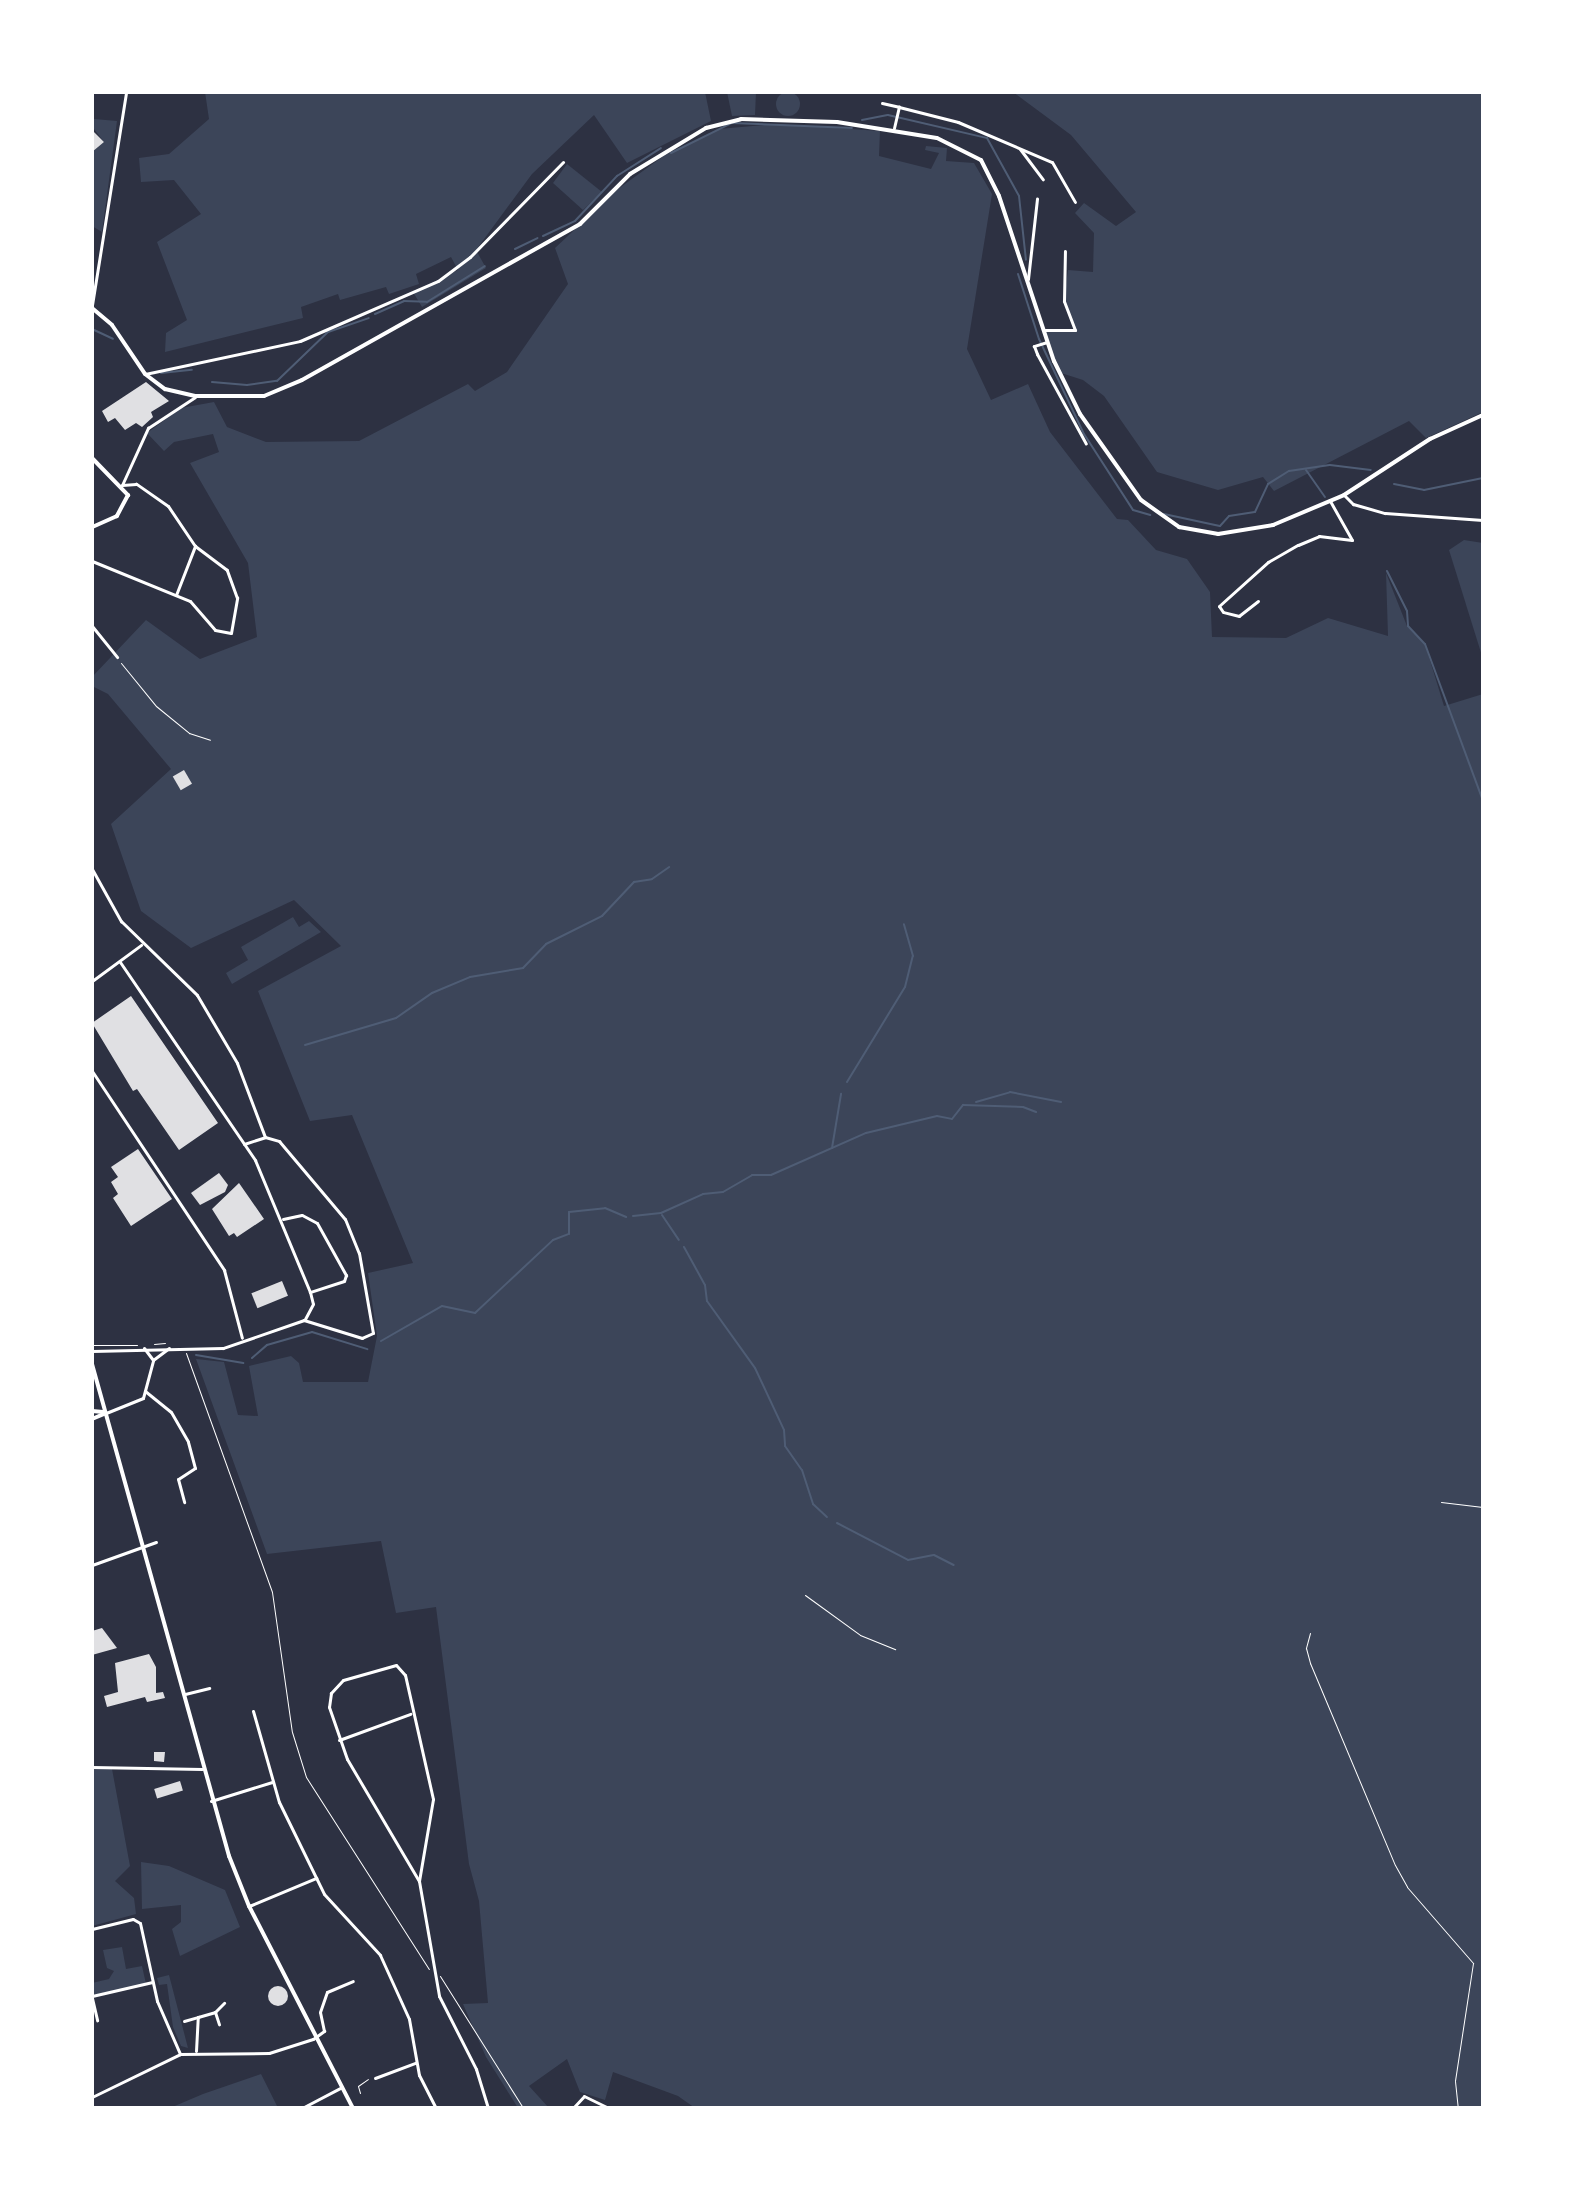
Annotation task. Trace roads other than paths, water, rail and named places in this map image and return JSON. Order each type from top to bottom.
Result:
[{"type":"main road","points":[[92,306],[112,325],[145,374],[165,389],[196,396],[264,396],[302,380],[580,224],[630,174],[720,122],[811,121],[894,128],[954,143],[977,156],[991,177],[1047,342],[1095,439],[1141,500],[1163,519],[1206,534],[1241,533],[1344,495],[1430,439],[1483,415]]},
{"type":"main road","points":[[92,458],[95,465],[122,485],[128,495],[122,511],[92,527]]},
{"type":"main road","points":[[92,1364],[211,1801],[249,1906],[353,2108]]},
{"type":"main road","points":[[92,1411],[106,1413]]},
{"type":"main road","points":[[92,1419],[106,1413]]},
{"type":"street","points":[[92,306],[126,92]]},
{"type":"street","points":[[882,103],[958,122],[1052,162],[1075,202]]},
{"type":"street","points":[[894,128],[899,107]]},
{"type":"street","points":[[1020,149],[1043,179]]},
{"type":"street","points":[[145,374],[300,341],[438,281],[470,257],[563,162]]},
{"type":"street","points":[[1028,285],[1037,199]]},
{"type":"street","points":[[1043,331],[1075,330],[1064,301],[1065,251]]},
{"type":"street","points":[[1047,342],[1037,345],[1086,444]]},
{"type":"street","points":[[92,561],[199,606],[215,630],[231,633],[235,585],[227,570],[195,546],[168,506],[136,484],[122,485],[148,428],[196,396]]},
{"type":"street","points":[[1344,495],[1357,506],[1385,513],[1483,520]]},
{"type":"street","points":[[1258,601],[1239,616],[1223,612],[1219,606],[1268,562],[1298,545],[1319,536],[1352,540],[1330,501]]},
{"type":"street","points":[[176,595],[195,546]]},
{"type":"street","points":[[92,626],[117,657]]},
{"type":"street","points":[[92,869],[95,881],[141,945],[175,970],[197,995],[237,1063],[265,1137]]},
{"type":"street","points":[[92,981],[141,945]]},
{"type":"street","points":[[120,962],[244,1144],[283,1219],[313,1304],[304,1320]]},
{"type":"street","points":[[92,1071],[217,1257],[242,1338]]},
{"type":"street","points":[[92,1351],[223,1348],[242,1338],[304,1320],[373,1337],[359,1253],[345,1219],[279,1141],[265,1137],[244,1144]]},
{"type":"street","points":[[283,1219],[302,1215],[317,1223],[346,1275],[344,1281],[310,1292]]},
{"type":"street","points":[[144,1348],[153,1360]]},
{"type":"street","points":[[106,1413],[137,1404],[145,1391],[153,1360],[169,1348]]},
{"type":"street","points":[[145,1391],[171,1412],[188,1442],[195,1468],[178,1479],[184,1502]]},
{"type":"street","points":[[92,1565],[143,1551],[156,1542]]},
{"type":"street","points":[[419,1881],[339,1740],[329,1707],[337,1684],[390,1666],[404,1670],[410,1714],[433,1799],[419,1881],[439,1996],[476,2069],[488,2108]]},
{"type":"street","points":[[183,1695],[209,1688]]},
{"type":"street","points":[[253,1711],[272,1782],[324,1894],[380,1955],[409,2019],[415,2063],[436,2108]]},
{"type":"street","points":[[339,1740],[410,1714]]},
{"type":"street","points":[[92,1767],[202,1769]]},
{"type":"street","points":[[211,1801],[272,1782]]},
{"type":"street","points":[[249,1906],[316,1878]]},
{"type":"street","points":[[92,1929],[137,1920],[152,1982],[180,2054]]},
{"type":"street","points":[[92,2097],[180,2054],[196,2051],[269,2053],[317,2037],[324,2031],[320,2012],[327,1992],[353,1981]]},
{"type":"street","points":[[97,2020],[92,1997],[152,1982]]},
{"type":"street","points":[[184,2021],[215,2012],[224,2003]]},
{"type":"street","points":[[215,2012],[219,2024]]},
{"type":"street","points":[[196,2051],[198,2017]]},
{"type":"street","points":[[375,2078],[415,2063]]},
{"type":"street","points":[[302,2108],[342,2087]]},
{"type":"street","points":[[573,2108],[584,2096],[609,2108]]},
{"type":"waterway","points":[[862,120],[888,115],[987,138],[1019,196],[1026,260]]},
{"type":"waterway","points":[[671,153],[732,123],[852,128]]},
{"type":"waterway","points":[[543,236],[575,221],[617,176],[661,148]]},
{"type":"waterway","points":[[515,249],[538,238]]},
{"type":"waterway","points":[[375,314],[404,301],[427,302],[485,266]]},
{"type":"waterway","points":[[1018,274],[1039,339],[1084,434],[1133,510],[1150,515]]},
{"type":"waterway","points":[[212,382],[247,385],[277,381],[328,332],[369,318]]},
{"type":"waterway","points":[[92,329],[113,339]]},
{"type":"waterway","points":[[161,373],[192,370]]},
{"type":"waterway","points":[[1164,514],[1220,526],[1229,516],[1255,512],[1268,484],[1289,471],[1330,465],[1371,470]]},
{"type":"waterway","points":[[1306,470],[1325,497]]},
{"type":"waterway","points":[[1394,484],[1424,490],[1483,478]]},
{"type":"waterway","points":[[1387,571],[1407,611],[1408,626],[1425,644],[1483,801]]},
{"type":"waterway","points":[[305,1045],[396,1018],[432,993],[470,977],[523,968],[546,944],[602,916],[634,882],[652,879],[669,867]]},
{"type":"waterway","points":[[847,1082],[905,987],[913,956],[904,924]]},
{"type":"waterway","points":[[976,1102],[1010,1092],[1061,1102]]},
{"type":"waterway","points":[[832,1148],[841,1094]]},
{"type":"waterway","points":[[633,1216],[661,1213],[703,1194],[723,1192],[752,1175],[771,1175],[866,1133],[937,1116],[952,1119],[963,1105],[1023,1107],[1036,1112]]},
{"type":"waterway","points":[[381,1341],[442,1306],[475,1313],[553,1240],[569,1234],[569,1212],[605,1208],[626,1217]]},
{"type":"waterway","points":[[662,1215],[679,1240]]},
{"type":"waterway","points":[[684,1247],[705,1285],[707,1301],[755,1368],[784,1430],[785,1446],[802,1470],[813,1504],[827,1517]]},
{"type":"waterway","points":[[252,1358],[267,1345],[312,1332],[367,1349]]},
{"type":"waterway","points":[[196,1355],[243,1363]]},
{"type":"waterway","points":[[837,1523],[908,1560],[934,1555],[954,1565]]}]
